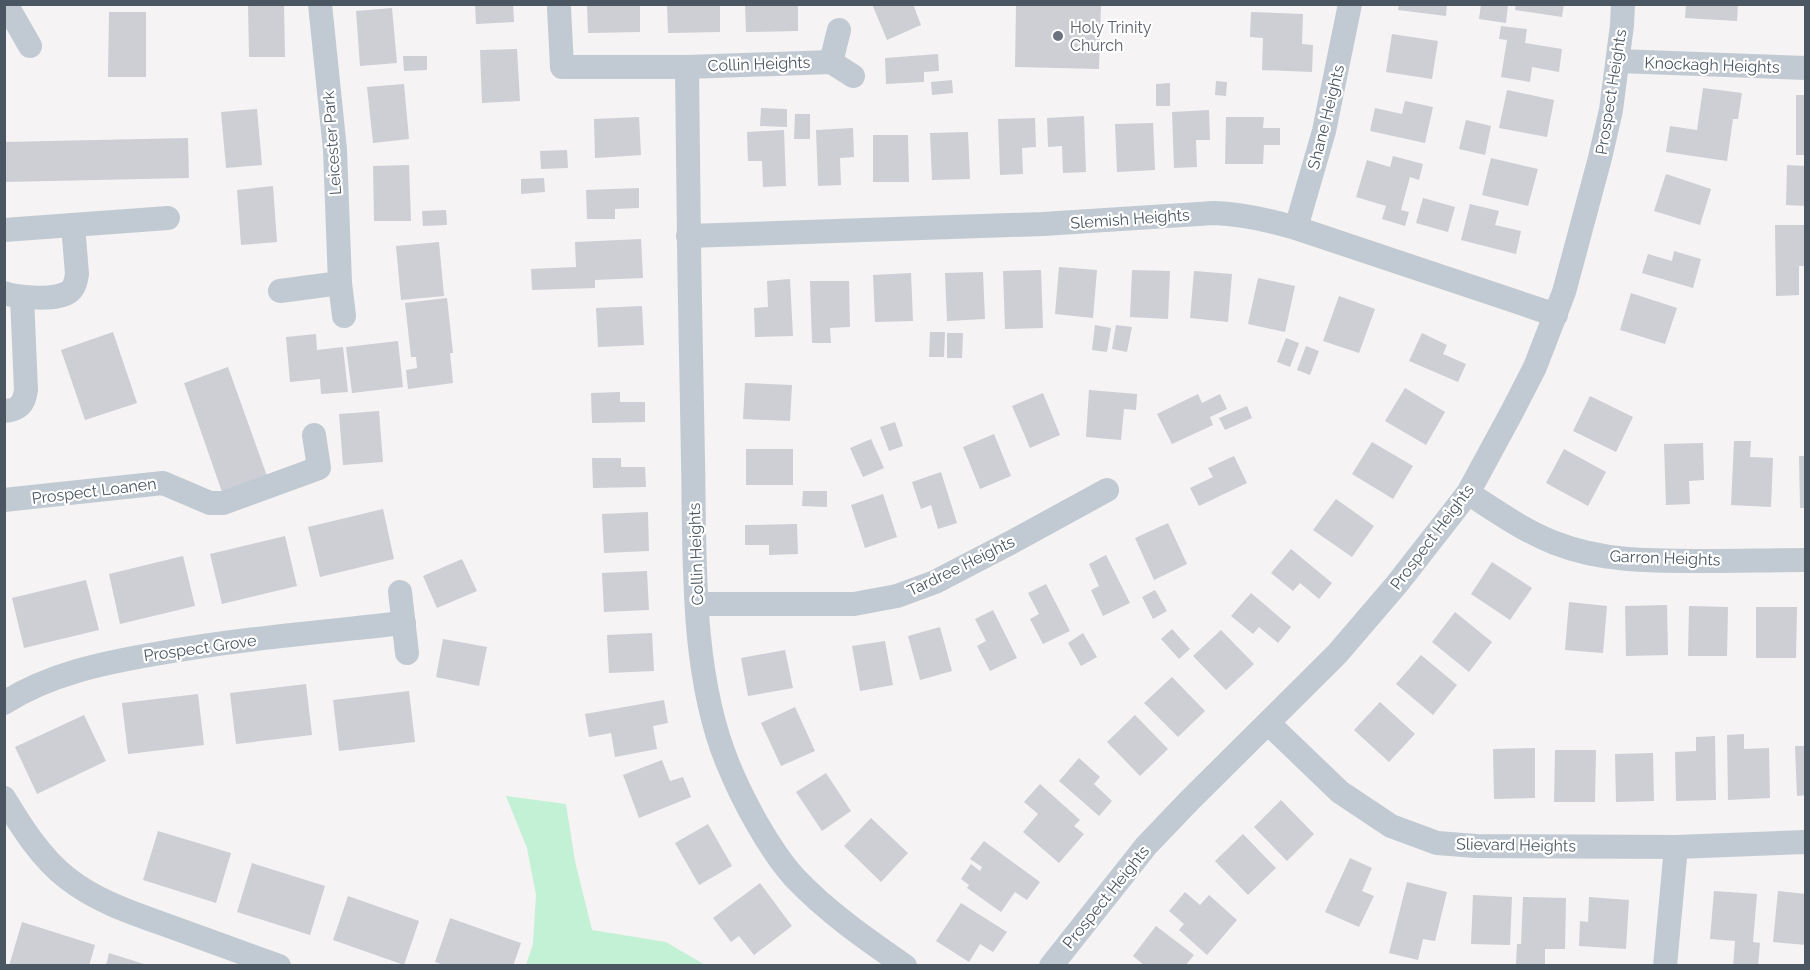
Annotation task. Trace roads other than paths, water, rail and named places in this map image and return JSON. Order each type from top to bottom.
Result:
[{"type":"street","points":[[6,4],[30,46]]},
{"type":"street","name":"Leicester Park","points":[[320,4],[335,150],[340,283],[344,316]]},
{"type":"street","name":"Shane Heights","points":[[1296,228],[1324,131],[1350,4]]},
{"type":"street","name":"Prospect Heights","points":[[1051,966],[1146,846],[1352,637],[1468,493],[1531,376],[1567,282],[1611,110],[1623,4]]},
{"type":"street","name":"Collin Heights","points":[[559,8],[562,67],[687,67],[831,62],[853,76]]},
{"type":"street","name":"Collin Heights","points":[[831,62],[839,30]]},
{"type":"street","name":"Knockagh Heights","points":[[1618,61],[1806,68]]},
{"type":"street","name":"Collin Heights","points":[[687,67],[688,236],[697,604],[705,684],[727,762],[753,816],[792,875],[836,917],[905,966]]},
{"type":"street","name":"Slemish Heights","points":[[688,236],[1043,224],[1214,213],[1252,216],[1296,228],[1556,315]]},
{"type":"street","points":[[4,230],[168,218]]},
{"type":"street","points":[[4,411],[20,407],[26,390],[13,295],[38,298],[65,294],[73,286],[76,274],[73,225]]},
{"type":"street","points":[[280,291],[340,283]]},
{"type":"street","name":"Prospect Loanen","points":[[4,500],[163,483],[210,503],[223,503],[319,468],[314,435]]},
{"type":"street","name":"Tardree Heights","points":[[697,604],[854,604],[897,596],[935,582],[1107,490]]},
{"type":"street","name":"Garron Heights","points":[[1468,493],[1536,535],[1566,547],[1599,555],[1660,561],[1806,560]]},
{"type":"street","points":[[400,592],[407,653]]},
{"type":"street","name":"Prospect Grove","points":[[4,703],[61,676],[135,657],[219,644],[404,623]]},
{"type":"street","name":"Slievard Heights","points":[[1268,723],[1340,792],[1391,826],[1437,843],[1476,846],[1676,847],[1806,842]]},
{"type":"street","points":[[4,798],[49,862],[66,878],[86,891],[111,904],[279,966]]},
{"type":"street","points":[[1665,966],[1676,847]]},
{"type":"place","name":"Holy Trinity Church","points":[[1058,36]]}]
